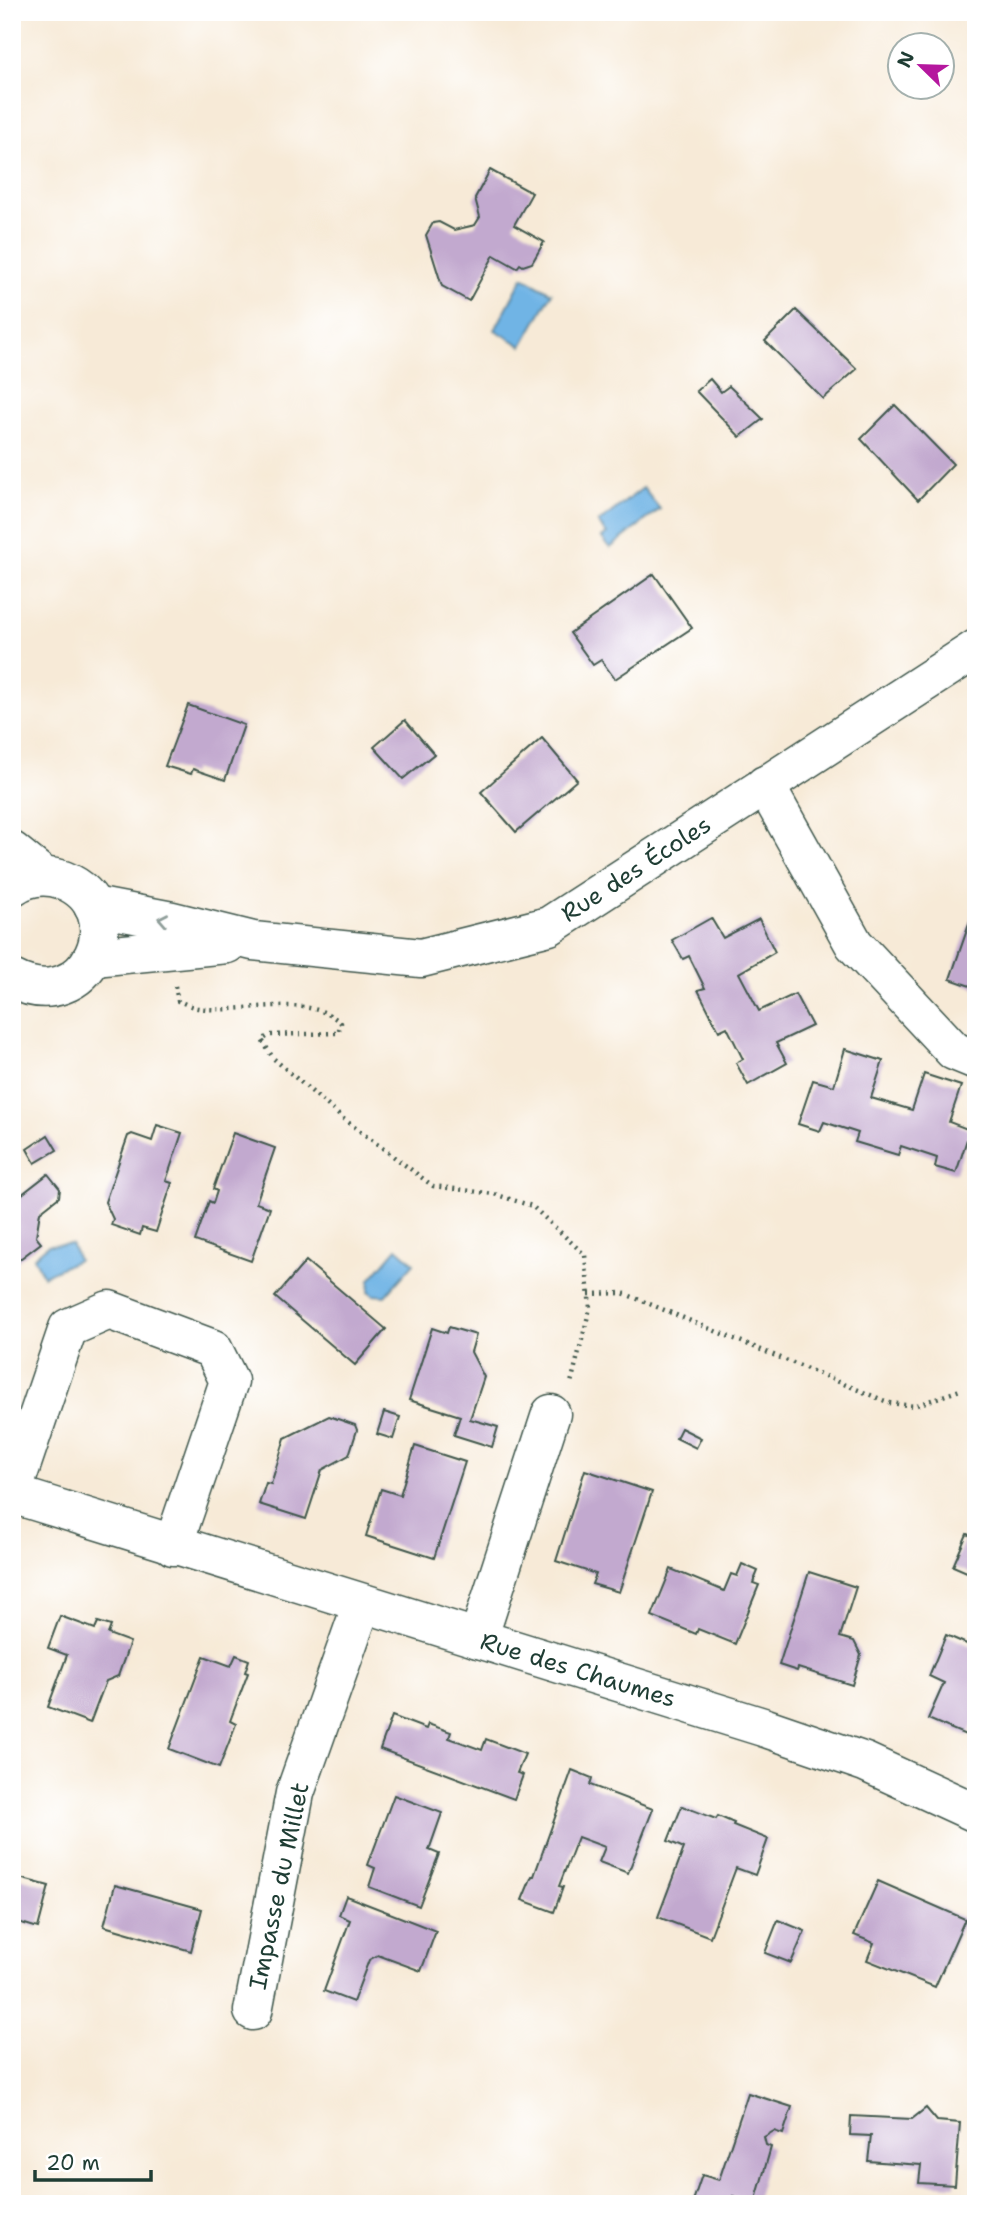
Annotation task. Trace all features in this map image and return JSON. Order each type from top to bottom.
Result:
[{"type":"street","name":"Rue des Écoles","points":[[93,906],[172,921],[253,941],[421,958],[549,926],[976,649]]},
{"type":"street","points":[[765,785],[855,944],[954,1051],[976,1060]]},
{"type":"street","points":[[12,851],[28,882],[58,878],[72,884],[84,893],[93,906],[99,923],[99,941],[94,957],[72,981],[57,987],[16,986]]},
{"type":"street","name":"Rue des Écoles","points":[[94,957],[253,941]]},
{"type":"street","name":"Rue des Chaumes","points":[[173,1546],[229,1381],[213,1349],[109,1310],[68,1328],[12,1494],[173,1546],[763,1727],[865,1762],[976,1813]]},
{"type":"street","points":[[478,1639],[551,1414]]},
{"type":"street","name":"Impasse du Millet","points":[[253,2011],[295,1793],[362,1604]]},
{"type":"path","points":[[174,981],[178,1000],[197,1008],[303,1007],[330,1012],[341,1023],[338,1033],[270,1035],[262,1040],[273,1058],[341,1116],[433,1186],[495,1194],[532,1206],[586,1255],[590,1308],[566,1403],[551,1414]]},
{"type":"path","points":[[589,1294],[624,1293],[890,1403],[915,1406],[963,1389]]},
{"type":"water","points":[[523,277],[552,293],[522,346],[495,330]]},
{"type":"water","points":[[643,488],[660,509],[610,548],[602,538],[607,534],[598,523]]},
{"type":"water","points":[[71,1244],[78,1260],[43,1276],[34,1257],[48,1245]]},
{"type":"water","points":[[397,1248],[414,1263],[385,1296],[373,1295],[369,1291],[370,1280]]},
{"type":"building","points":[[490,170],[532,193],[514,225],[544,242],[532,263],[523,266],[520,264],[517,268],[494,255],[469,301],[442,286],[426,235],[433,223],[439,222],[454,230],[475,225],[480,217],[475,198]]},
{"type":"building","points":[[796,310],[857,369],[823,399],[765,341]]},
{"type":"building","points":[[710,379],[721,392],[729,386],[763,419],[740,437],[696,391]]},
{"type":"building","points":[[895,405],[953,464],[918,500],[861,439]]},
{"type":"building","points":[[654,574],[692,628],[615,679],[601,660],[593,665],[570,633]]},
{"type":"building","points":[[188,705],[244,725],[225,780],[193,769],[191,774],[165,766]]},
{"type":"building","points":[[405,720],[434,754],[403,779],[374,747]]},
{"type":"building","points":[[542,738],[577,780],[516,832],[481,792]]},
{"type":"building","points":[[976,907],[976,988],[950,979]]},
{"type":"building","points":[[711,918],[723,938],[759,919],[775,952],[739,973],[759,1011],[795,994],[812,1026],[776,1043],[787,1063],[748,1085],[736,1063],[743,1059],[727,1027],[719,1031],[698,990],[705,988],[689,956],[683,959],[672,940]]},
{"type":"building","points":[[845,1049],[883,1061],[871,1098],[912,1110],[924,1074],[961,1086],[949,1122],[970,1130],[956,1173],[935,1167],[937,1158],[901,1146],[898,1155],[855,1142],[858,1133],[824,1122],[820,1131],[798,1124],[813,1080],[834,1086]]},
{"type":"building","points":[[157,1125],[182,1133],[166,1181],[172,1183],[156,1232],[142,1228],[140,1235],[111,1225],[113,1219],[105,1202],[128,1136],[132,1134],[152,1141]]},
{"type":"building","points":[[233,1133],[275,1148],[256,1203],[270,1208],[251,1261],[195,1241],[209,1201],[213,1203],[217,1191],[213,1189]]},
{"type":"building","points":[[48,1135],[57,1150],[35,1163],[27,1149]]},
{"type":"building","points":[[48,1174],[60,1189],[59,1197],[40,1212],[36,1237],[41,1243],[12,1265],[12,1202]]},
{"type":"building","points":[[306,1261],[386,1329],[355,1365],[275,1297]]},
{"type":"building","points":[[449,1327],[476,1335],[471,1352],[484,1377],[470,1419],[498,1427],[492,1447],[454,1435],[460,1416],[409,1400],[432,1328],[447,1333]]},
{"type":"building","points":[[384,1412],[400,1417],[393,1439],[377,1434]]},
{"type":"building","points":[[329,1416],[355,1425],[357,1430],[349,1455],[322,1470],[306,1519],[259,1504],[266,1483],[271,1484],[285,1438]]},
{"type":"building","points":[[681,1428],[701,1438],[696,1448],[676,1438]]},
{"type":"building","points":[[415,1446],[465,1462],[434,1558],[366,1536],[381,1489],[400,1495]]},
{"type":"building","points":[[585,1470],[652,1492],[619,1592],[592,1584],[596,1574],[556,1561]]},
{"type":"building","points":[[967,1534],[976,1538],[976,1576],[953,1566]]},
{"type":"building","points":[[742,1564],[758,1571],[753,1583],[759,1585],[735,1644],[698,1629],[696,1634],[652,1616],[671,1569],[724,1591],[731,1574],[737,1576]]},
{"type":"building","points":[[809,1572],[856,1587],[840,1637],[854,1641],[861,1655],[852,1685],[798,1668],[797,1671],[779,1665]]},
{"type":"building","points":[[60,1616],[95,1629],[98,1622],[111,1626],[108,1634],[130,1642],[118,1676],[106,1681],[90,1723],[48,1707],[67,1655],[48,1648]]},
{"type":"building","points":[[946,1635],[976,1648],[976,1717],[968,1736],[928,1719],[944,1683],[929,1676]]},
{"type":"building","points":[[236,1655],[249,1660],[245,1672],[248,1673],[230,1721],[236,1724],[219,1768],[169,1749],[204,1656],[231,1666]]},
{"type":"building","points":[[392,1716],[426,1729],[428,1724],[451,1732],[449,1738],[482,1750],[486,1739],[525,1754],[517,1773],[523,1775],[514,1799],[380,1749]]},
{"type":"building","points":[[572,1770],[592,1778],[590,1785],[653,1809],[628,1873],[599,1862],[605,1847],[578,1837],[559,1886],[563,1887],[554,1912],[522,1900],[534,1876]]},
{"type":"building","points":[[394,1795],[442,1813],[429,1850],[439,1854],[419,1906],[369,1887],[375,1868],[368,1865]]},
{"type":"building","points":[[682,1806],[716,1819],[718,1816],[768,1839],[755,1875],[736,1868],[710,1937],[658,1917],[684,1848],[668,1841]]},
{"type":"building","points":[[12,1876],[49,1886],[38,1928],[15,1921],[12,1927]]},
{"type":"building","points":[[878,1881],[965,1919],[935,1987],[867,1960],[874,1943],[854,1935]]},
{"type":"building","points":[[115,1885],[202,1909],[191,1951],[104,1926]]},
{"type":"building","points":[[346,1896],[436,1931],[421,1971],[378,1955],[369,1960],[353,2002],[324,1991],[350,1920],[339,1915]]},
{"type":"building","points":[[778,1920],[805,1931],[791,1963],[765,1953]]},
{"type":"building","points":[[748,2093],[792,2107],[783,2134],[774,2131],[764,2137],[766,2145],[771,2147],[755,2203],[733,2196],[730,2204],[692,2204],[702,2175],[719,2180]]},
{"type":"building","points":[[926,2108],[937,2121],[960,2123],[955,2185],[919,2183],[921,2165],[868,2161],[871,2136],[850,2135],[851,2116],[912,2119]]}]
